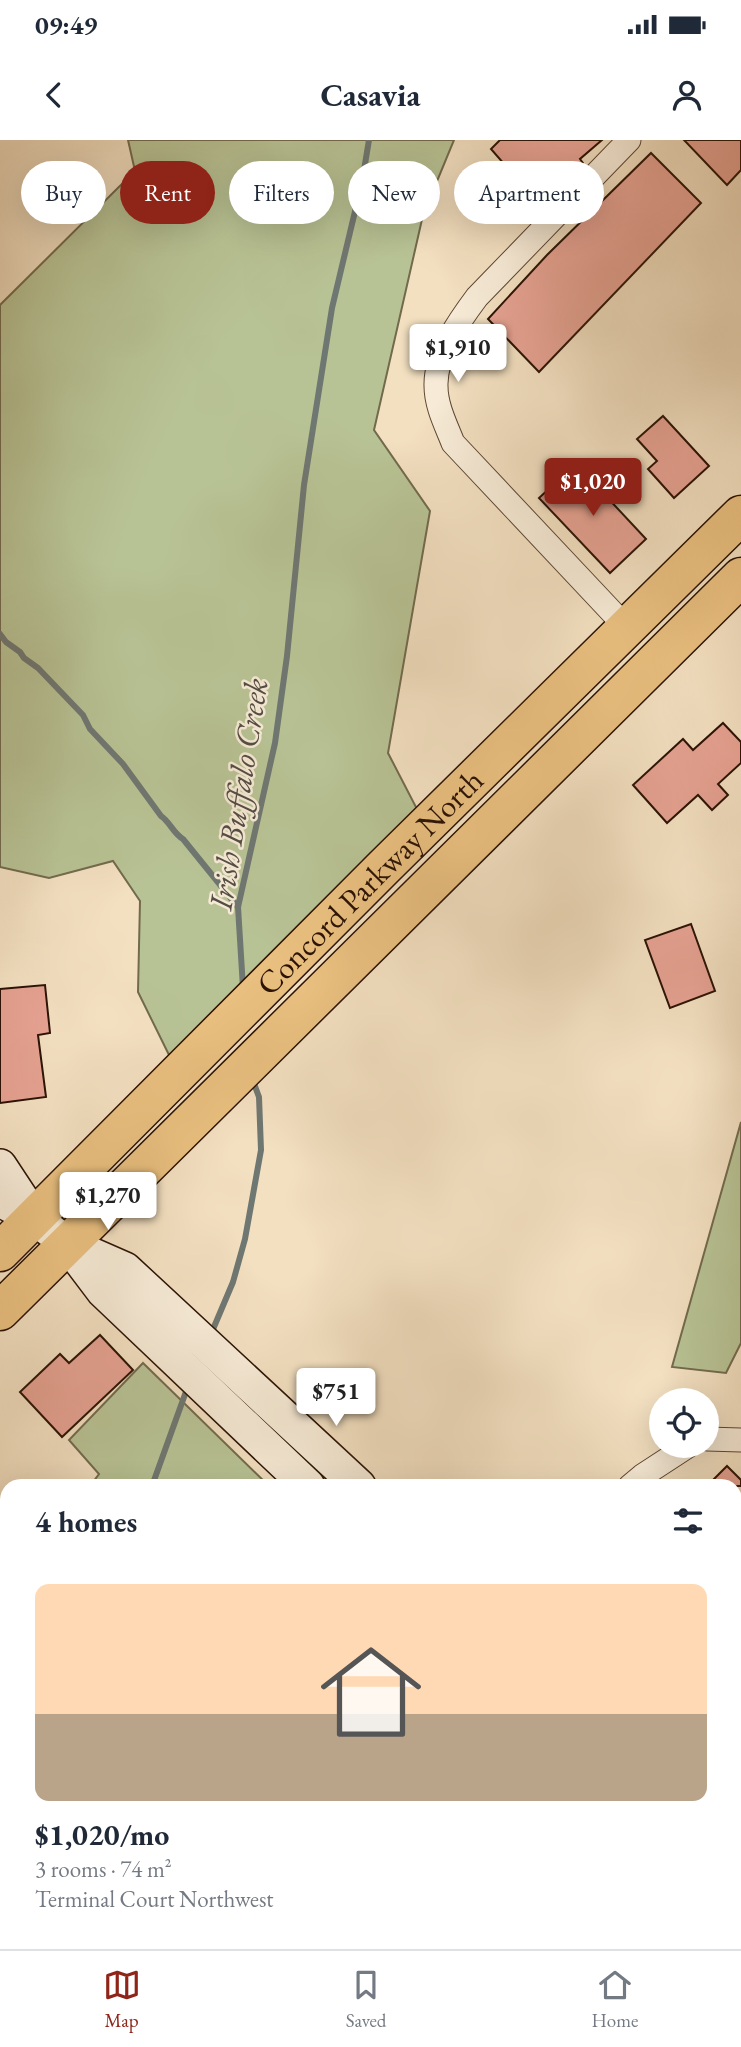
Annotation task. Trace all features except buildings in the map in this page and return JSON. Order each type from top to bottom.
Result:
[{"type":"highway","name":"Concord Parkway North","points":[[0,1252],[741,515]]},
{"type":"highway","name":"Concord Parkway North","points":[[0,1311],[741,577]]},
{"type":"highway","points":[[376,939],[440,846],[588,698],[591,685],[581,673]]},
{"type":"main road","points":[[0,1166],[34,1218]]},
{"type":"main road","points":[[0,1200],[34,1218],[277,1409],[352,1479]]},
{"type":"main road","points":[[114,1280],[250,1433],[304,1479]]},
{"type":"street","points":[[627,628],[453,443],[440,410],[435,384],[443,354],[455,326],[477,297],[629,140]]},
{"type":"street","points":[[719,1439],[741,1440]]},
{"type":"street","points":[[640,1479],[671,1458]]},
{"type":"green space","points":[[128,140],[454,140],[440,174],[440,161],[348,161],[348,224],[421,224],[374,430],[430,511],[388,753],[418,811],[170,1057],[138,992],[140,901],[113,861],[49,878],[0,867],[0,305],[82,224],[106,224],[106,200],[120,186],[120,224],[215,224],[215,161],[133,161]]},
{"type":"green space","points":[[741,1122],[741,1343],[726,1373],[672,1367]]},
{"type":"green space","points":[[143,1363],[262,1479],[95,1479],[99,1474],[69,1440]]},
{"type":"waterway","name":"Irish Buffalo Creek","points":[[243,988],[238,907],[275,743],[287,656],[304,485],[332,308],[362,182],[369,140]]},
{"type":"waterway","points":[[0,634],[38,668],[83,715],[90,729],[123,764],[161,816],[238,907]]},
{"type":"waterway","name":"Irish Buffalo Creek","points":[[211,1334],[233,1282],[245,1239],[261,1150],[259,1097],[253,1081]]},
{"type":"waterway","name":"Irish Buffalo Creek","points":[[155,1479],[188,1386]]}]
